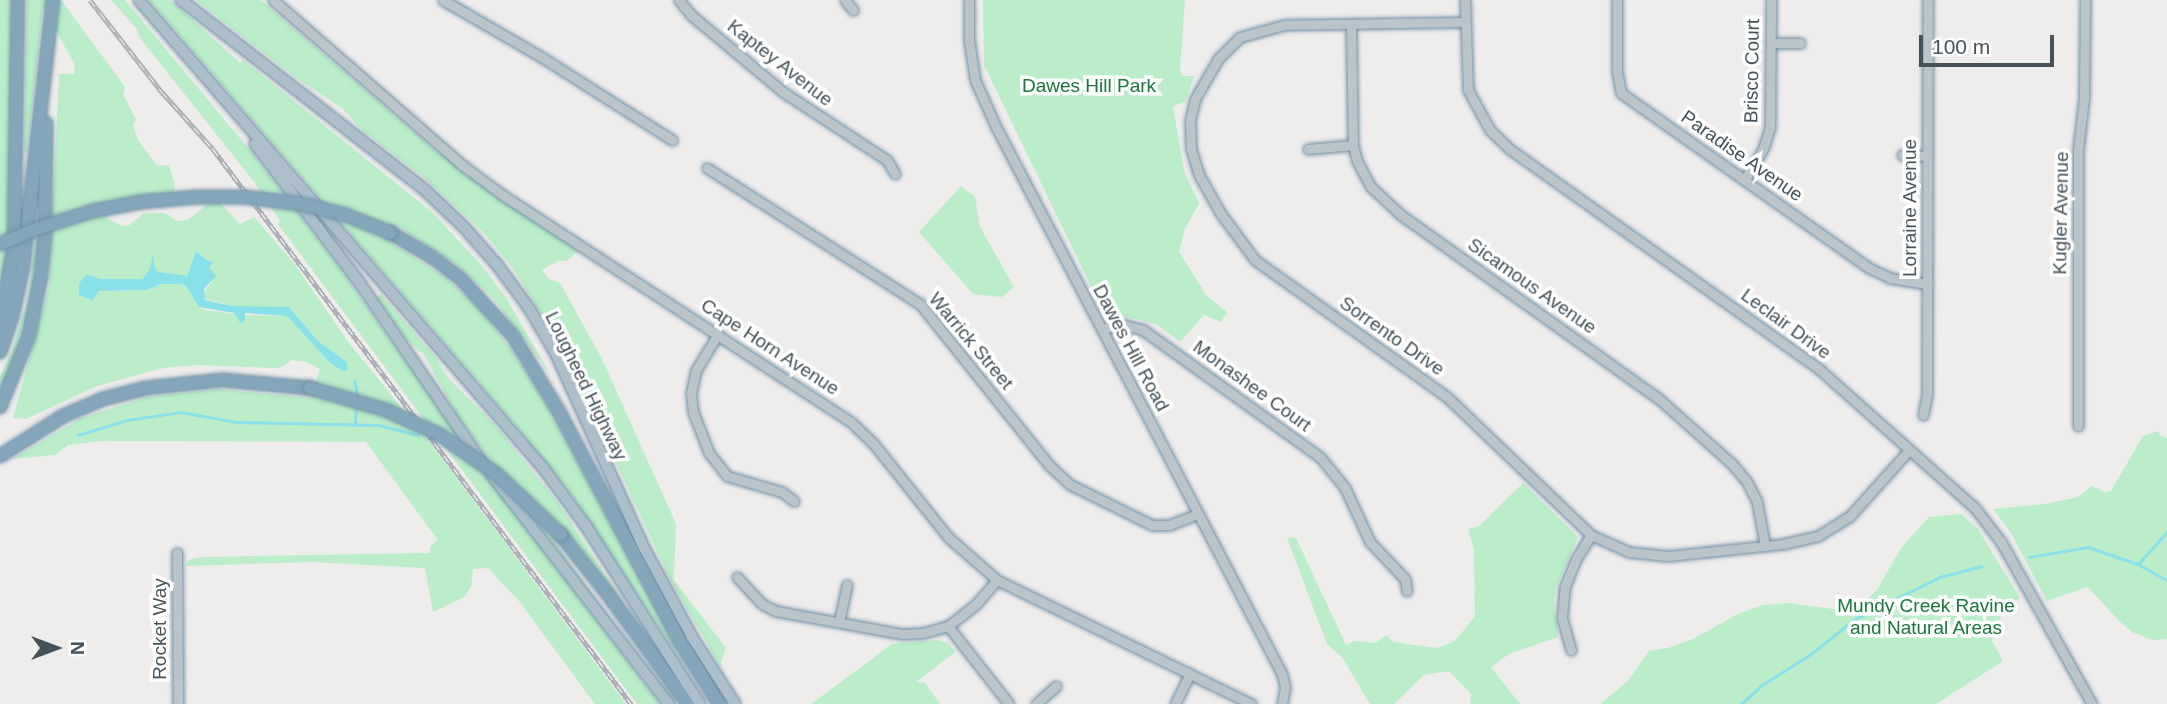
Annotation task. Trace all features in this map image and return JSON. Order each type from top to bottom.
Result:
[{"type":"highway","points":[[0,328],[14,246],[18,0]]},
{"type":"highway","points":[[0,352],[22,275],[53,0]]},
{"type":"highway","points":[[0,407],[29,336],[41,276],[46,218],[46,73]]},
{"type":"highway","points":[[0,244],[54,222],[101,209],[196,197],[260,198],[308,205],[346,215],[391,233],[432,257],[467,284],[518,342],[558,410],[680,641],[719,704]]},
{"type":"highway","points":[[0,456],[63,416],[103,400],[146,388],[223,380],[310,388],[386,410],[440,435],[498,475],[564,539],[688,704]]},
{"type":"highway","points":[[564,539],[680,704]]},
{"type":"main road","points":[[139,0],[544,469],[586,526],[700,704]]},
{"type":"main road","name":"Lougheed Highway","points":[[181,0],[411,179],[451,214],[498,266],[529,309],[556,355],[658,575],[735,704]]},
{"type":"main road","points":[[215,87],[377,307],[465,439],[669,704]]},
{"type":"street","name":"Cape Horn Avenue","points":[[273,0],[462,165],[504,196],[828,406],[866,435],[948,537],[996,580],[1251,704]]},
{"type":"street","points":[[443,0],[543,58],[673,140]]},
{"type":"street","name":"Kaptey Avenue","points":[[679,0],[691,15],[783,92],[887,160],[895,174]]},
{"type":"street","points":[[845,0],[853,10]]},
{"type":"street","name":"Dawes Hill Road","points":[[969,0],[969,40],[975,80],[1282,674],[1286,687],[1282,704]]},
{"type":"street","name":"Leclair Drive","points":[[1465,0],[1468,90],[1478,113],[1496,138],[1803,357],[1988,524],[2092,704]]},
{"type":"street","name":"Paradise Avenue","points":[[1617,0],[1617,71],[1620,93],[1868,268],[1890,278],[1928,284]]},
{"type":"street","name":"Brisco Court","points":[[1745,179],[1763,149],[1770,127],[1771,0]]},
{"type":"street","name":"Lorraine Avenue","points":[[1923,415],[1927,394],[1928,0]]},
{"type":"street","name":"Kugler Avenue","points":[[2078,426],[2078,150],[2084,98],[2085,0]]},
{"type":"street","name":"Sorrento Drive","points":[[1465,22],[1284,25],[1240,37],[1211,69],[1195,99],[1190,141],[1199,175],[1234,234],[1255,260],[1446,396],[1591,535],[1620,549],[1649,556],[1808,540],[1834,528],[1849,516],[1909,450]]},
{"type":"street","name":"Sicamous Avenue","points":[[1350,24],[1353,145],[1363,176],[1389,206],[1636,382],[1732,464],[1747,482],[1757,502],[1765,546]]},
{"type":"street","points":[[1772,43],[1800,43]]},
{"type":"street","points":[[1308,149],[1353,145]]},
{"type":"street","points":[[1902,155],[1927,156]]},
{"type":"street","name":"Warrick Street","points":[[707,168],[920,304],[1050,466],[1069,484],[1152,525],[1169,525],[1198,514]]},
{"type":"street","name":"Monashee Court","points":[[1102,329],[1121,324],[1137,327],[1320,457],[1339,479],[1370,542],[1405,579],[1406,591]]},
{"type":"street","points":[[718,334],[696,370],[691,393],[693,412],[709,453],[727,476],[782,492],[793,500]]},
{"type":"street","points":[[1571,650],[1562,618],[1563,593],[1568,573],[1591,535]]},
{"type":"street","name":"Rocket Way","points":[[177,554],[177,704]]},
{"type":"street","points":[[737,577],[762,604],[776,611],[903,634],[923,633],[948,626],[976,604],[996,580]]},
{"type":"street","points":[[839,622],[847,585]]},
{"type":"street","points":[[948,626],[1009,704]]},
{"type":"street","points":[[1175,704],[1189,673]]},
{"type":"street","points":[[1036,704],[1056,686]]},
{"type":"green space","points":[[0,0],[10,0],[12,44],[8,252],[0,303]]},
{"type":"green space","points":[[27,0],[61,0],[125,87],[123,94],[136,120],[133,125],[138,140],[157,166],[169,165],[175,186],[172,193],[115,201],[107,218],[128,226],[144,213],[165,213],[177,221],[188,220],[215,198],[240,224],[254,217],[293,262],[349,343],[432,445],[626,704],[595,704],[519,601],[488,568],[473,569],[471,587],[464,597],[433,612],[425,568],[313,562],[185,566],[190,559],[204,557],[430,553],[430,546],[438,540],[366,442],[102,441],[68,445],[55,455],[12,459],[81,418],[147,397],[217,389],[311,398],[320,369],[306,362],[291,360],[282,367],[274,368],[196,365],[163,368],[97,386],[26,419],[13,418],[49,286],[59,74],[74,74],[75,65],[43,7],[27,152],[24,153]],"holes":[[[196,251],[206,260],[214,262],[209,267],[214,279],[203,293],[205,299],[232,306],[292,310],[318,341],[347,362],[348,369],[345,372],[331,364],[287,316],[239,315],[205,310],[199,307],[186,286],[181,284],[161,284],[147,290],[98,291],[94,301],[80,295],[79,283],[87,274],[99,279],[142,279],[149,270],[154,255],[154,266],[158,273],[187,276]]]},
{"type":"green space","points":[[111,0],[125,0],[253,154],[339,267],[490,481],[660,704],[637,704],[278,224],[280,221],[255,183],[140,38],[136,28]]},
{"type":"green space","points":[[149,0],[171,0],[240,63],[243,60],[433,213],[481,265],[505,296],[551,375],[493,298],[457,265],[396,225],[388,241],[444,276],[478,307],[511,349],[548,406],[691,675],[569,491]]},
{"type":"green space","points":[[196,0],[261,0],[436,151],[578,251],[567,261],[557,261],[542,270],[549,279],[560,283],[602,359],[676,524],[674,580],[726,648],[720,666],[671,581],[560,342],[512,267],[482,231],[427,180],[361,129],[343,109],[295,77]]},
{"type":"green space","name":"Dawes Hill Park","points":[[983,0],[1185,0],[1180,68],[1182,76],[1194,76],[1185,102],[1173,106],[1184,171],[1199,203],[1185,229],[1179,252],[1207,296],[1227,312],[1221,322],[1204,315],[1180,342],[1156,324],[1103,311],[984,65]]},
{"type":"green space","points":[[961,186],[975,197],[980,227],[1014,287],[1002,297],[973,294],[919,232]]},
{"type":"green space","points":[[41,196],[38,263],[26,326],[0,396],[0,376],[11,353],[28,298]]},
{"type":"green space","points":[[381,294],[435,357],[448,378],[495,425],[559,504],[649,642],[565,530],[553,540],[643,663],[457,415],[424,355],[406,339],[377,297]]},
{"type":"green space","name":"Mundy Creek Ravine and Natural Areas","points":[[2159,431],[2160,436],[2167,438],[2167,639],[2153,640],[2132,632],[2088,587],[2047,601],[2011,533],[1993,509],[2045,504],[2078,497],[2092,486],[2105,492],[2111,491],[2143,436]]},
{"type":"green space","points":[[1523,483],[1578,537],[1556,587],[1554,603],[1558,637],[1509,654],[1491,667],[1520,704],[1470,704],[1471,694],[1449,671],[1424,675],[1394,704],[1370,704],[1342,657],[1327,644],[1287,538],[1296,538],[1346,645],[1354,641],[1375,643],[1387,635],[1393,642],[1437,648],[1455,641],[1475,616],[1474,549],[1468,529],[1479,526]]},
{"type":"green space","name":"Mundy Creek Ravine and Natural Areas","points":[[1961,514],[1978,529],[2020,598],[2003,610],[1992,641],[2003,661],[1936,704],[1600,704],[1628,681],[1649,651],[1668,648],[1693,639],[1738,614],[1763,605],[1789,603],[1854,612],[1877,590],[1901,548],[1929,517]]},
{"type":"green space","points":[[938,640],[948,643],[955,652],[916,682],[925,683],[940,704],[811,704],[892,644]]},
{"type":"water","points":[[196,251],[206,260],[214,262],[209,267],[216,276],[204,289],[205,300],[232,306],[289,307],[318,341],[347,362],[348,369],[345,372],[331,364],[287,316],[245,313],[245,320],[241,324],[234,313],[199,307],[186,286],[181,284],[161,284],[147,290],[99,291],[93,301],[79,295],[79,283],[87,274],[100,279],[142,279],[149,270],[154,253],[154,266],[158,272],[187,276]]},
{"type":"waterway","points":[[355,381],[358,398]]},
{"type":"waterway","points":[[355,425],[356,407]]},
{"type":"waterway","points":[[78,435],[127,420],[181,412],[236,422],[379,425],[418,435]]},
{"type":"waterway","points":[[2138,564],[2167,532]]},
{"type":"waterway","points":[[2029,557],[2088,547],[2138,564],[2167,580]]},
{"type":"waterway","points":[[1741,704],[1762,685],[1811,654],[1855,619],[1940,577],[1982,566]]},
{"type":"railway","points":[[90,0],[162,92],[213,149],[631,704]]}]
